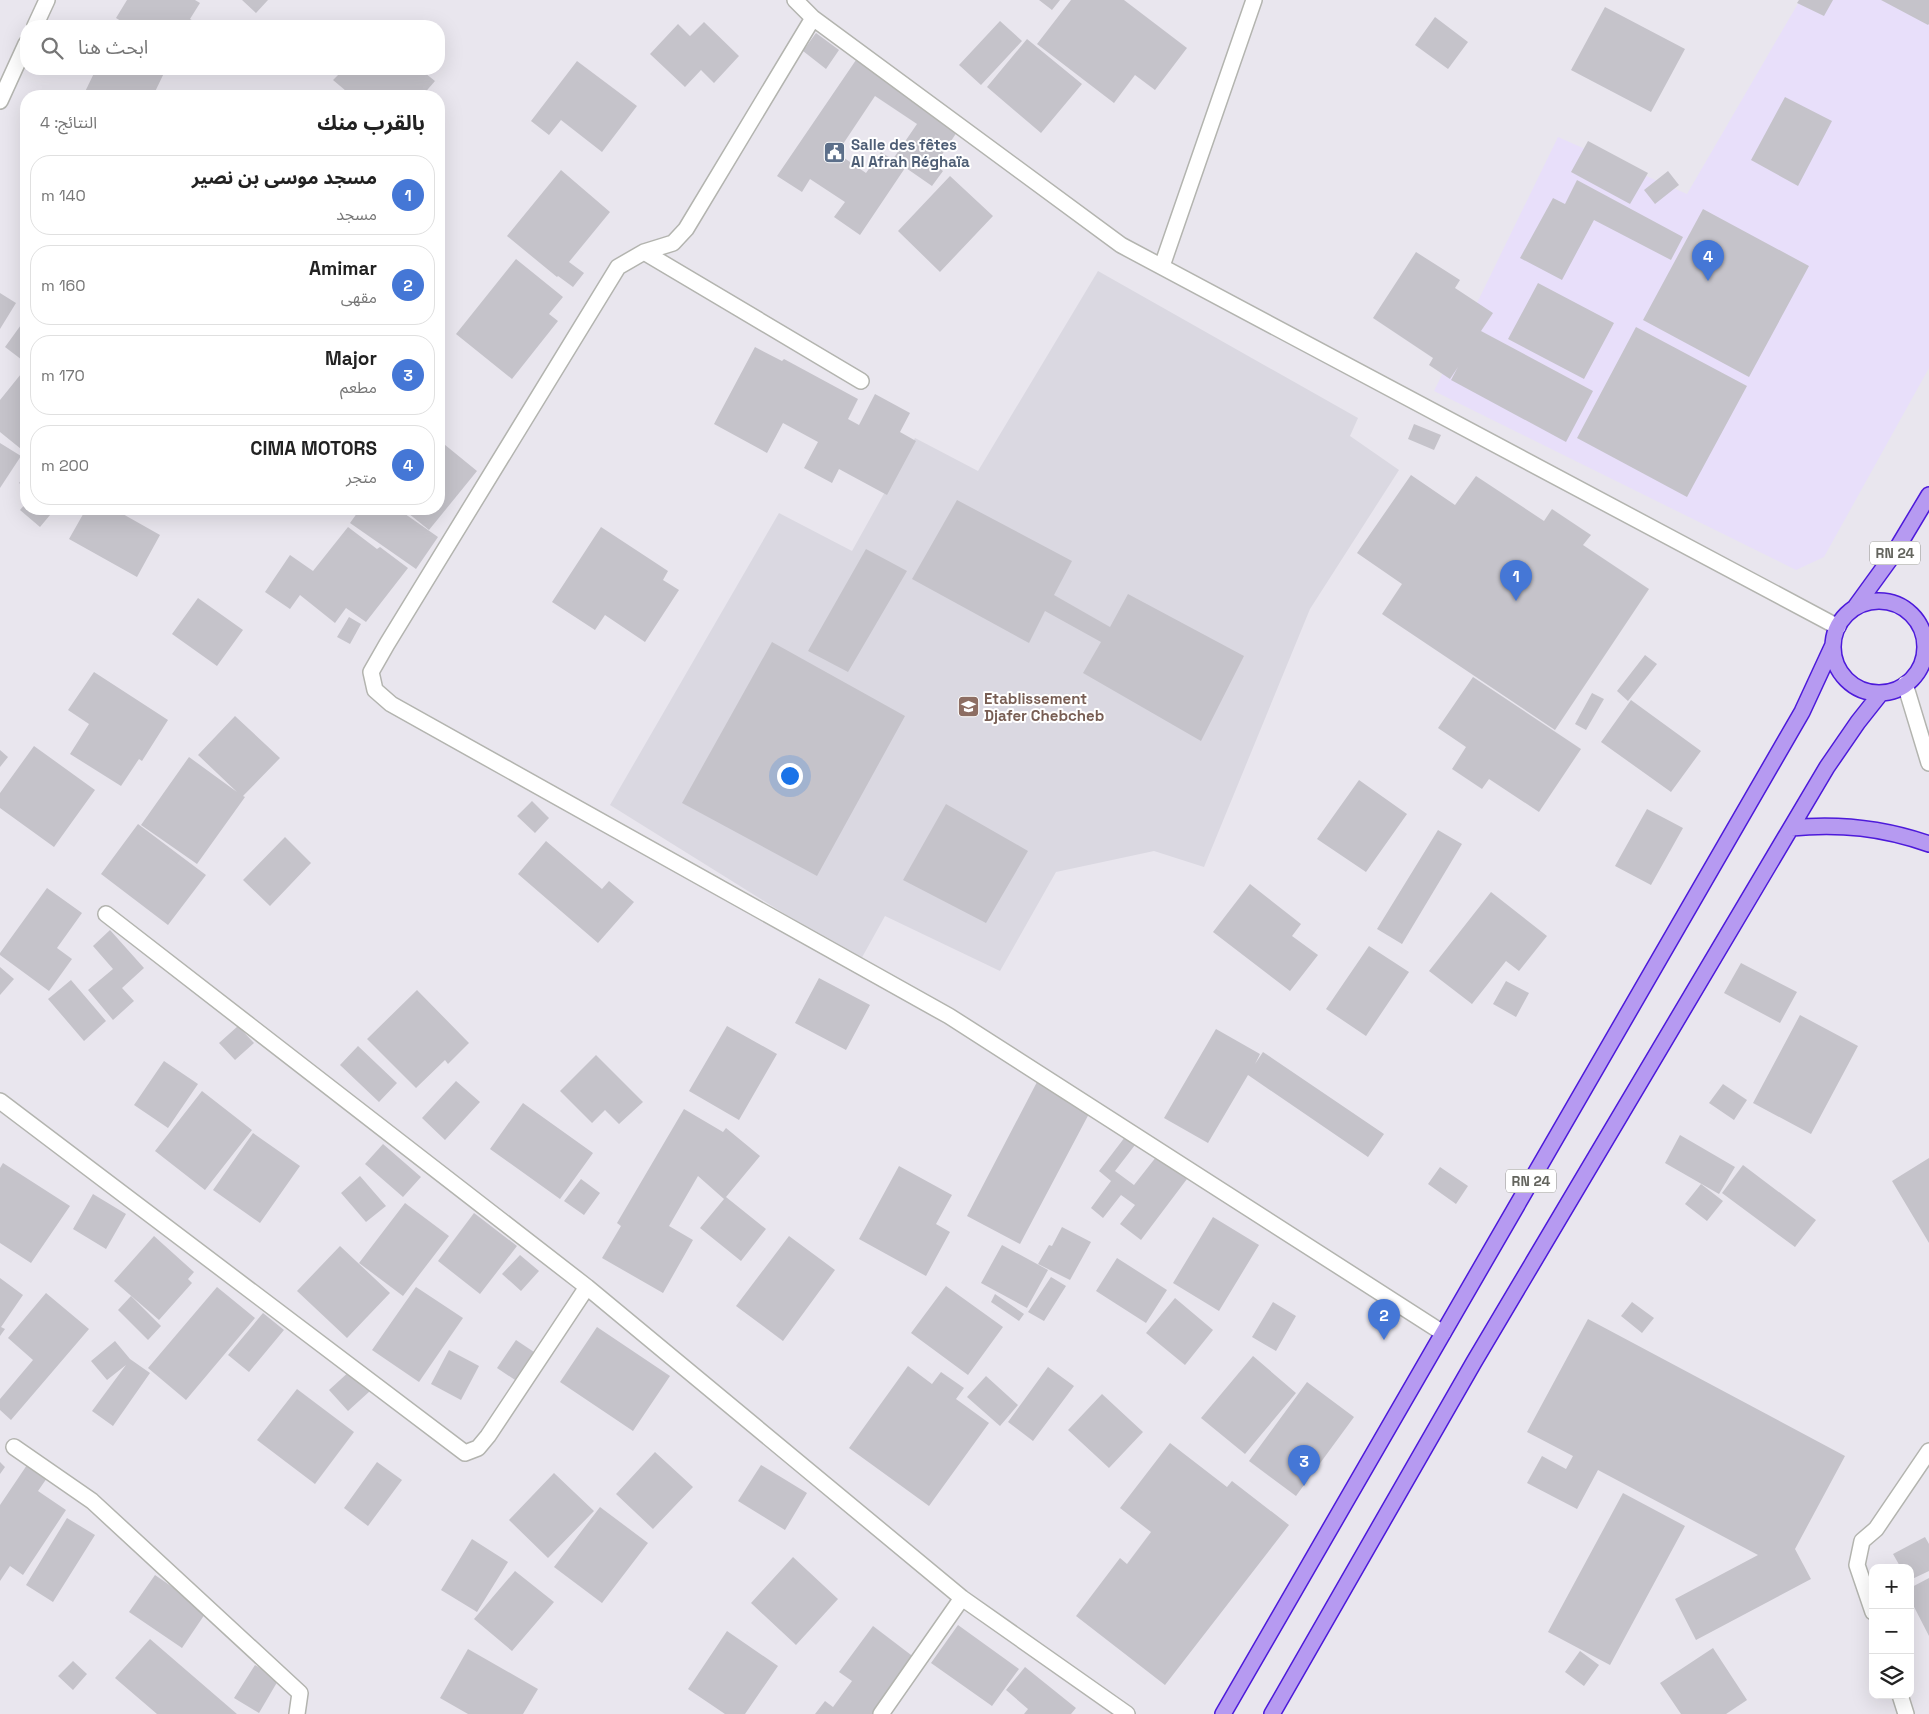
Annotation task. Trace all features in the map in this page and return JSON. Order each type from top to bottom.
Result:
[{"type":"highway","name":"RN 24","points":[[1855,607],[1893,555],[1929,495]]},
{"type":"highway","points":[[1926,640],[1921,626],[1912,614],[1899,604],[1884,600],[1870,601],[1855,607],[1844,617],[1838,627],[1833,645],[1835,660],[1842,674],[1852,685],[1866,691],[1882,693],[1896,690],[1920,670],[1925,656],[1929,622]]},
{"type":"highway","name":"RN 24","points":[[1223,1714],[1802,712],[1833,645]]},
{"type":"highway","name":"RN 24","points":[[1272,1714],[1474,1362],[1791,828],[1858,722],[1882,693]]},
{"type":"highway","points":[[1791,828],[1820,825],[1876,829],[1905,835],[1929,844]]},
{"type":"street","points":[[38,20],[47,0]]},
{"type":"street","points":[[795,0],[813,18],[1121,245],[1838,627]]},
{"type":"street","points":[[1162,266],[1254,0]]},
{"type":"street","points":[[813,18],[686,229],[673,243],[644,252],[618,267],[386,644],[371,672],[375,690],[400,708],[949,1016],[1443,1333]]},
{"type":"street","points":[[0,101],[20,57]]},
{"type":"street","points":[[644,252],[861,382]]},
{"type":"street","points":[[1905,684],[1929,763]]},
{"type":"street","points":[[106,914],[588,1287],[962,1598],[1127,1714]]},
{"type":"street","points":[[0,1102],[464,1452],[478,1448],[488,1436],[588,1287]]},
{"type":"street","points":[[14,1448],[92,1501],[300,1692],[297,1714]]},
{"type":"street","points":[[1872,1609],[1857,1565],[1862,1541],[1876,1529],[1929,1451]]},
{"type":"street","points":[[881,1714],[962,1598]]},
{"type":"street","points":[[1901,1699],[1906,1714]]},
{"type":"shaded area","points":[[1800,0],[1929,0],[1929,368],[1824,557],[1796,570],[1434,391],[1558,137],[1687,194]]},
{"type":"shaded area","name":"Etablissement Djafer Chebcheb","points":[[1098,271],[1358,418],[1350,436],[1399,470],[1310,609],[1204,867],[1154,851],[1056,872],[1000,971],[885,916],[860,961],[610,805],[779,513],[852,551],[915,438],[978,471]]},
{"type":"building","points":[[127,0],[195,0],[200,3],[190,19],[192,20],[119,20],[116,18]]},
{"type":"building","points":[[242,0],[268,0],[256,13]]},
{"type":"building","points":[[1039,0],[1060,0],[1052,10]]},
{"type":"building","points":[[1071,0],[1124,0],[1187,48],[1155,90],[1135,75],[1114,103],[1037,44]]},
{"type":"building","points":[[1799,0],[1833,0],[1824,16],[1797,3]]},
{"type":"building","points":[[1881,0],[1929,0],[1929,24],[1928,25]]},
{"type":"building","points":[[1605,7],[1685,49],[1651,112],[1571,70]]},
{"type":"building","points":[[1435,17],[1468,42],[1448,69],[1415,45]]},
{"type":"building","points":[[1000,21],[1022,41],[981,85],[959,65]]},
{"type":"building","points":[[704,22],[739,56],[714,83],[701,70],[685,87],[650,54],[678,24],[690,36]]},
{"type":"building","points":[[816,33],[839,50],[826,69],[803,51]]},
{"type":"building","points":[[1027,39],[1082,84],[1041,133],[987,87]]},
{"type":"building","points":[[856,60],[959,129],[935,165],[943,171],[932,186],[893,159],[917,124],[875,96],[837,153],[866,173],[881,152],[905,168],[860,235],[834,217],[845,202],[810,179],[802,192],[777,176]]},
{"type":"building","points":[[577,61],[637,106],[602,152],[561,120],[549,135],[531,121]]},
{"type":"building","points":[[93,75],[163,75],[156,90],[86,90]]},
{"type":"building","points":[[338,75],[428,75],[435,81],[427,90],[345,90],[333,80]]},
{"type":"building","points":[[1785,97],[1832,121],[1798,186],[1751,160]]},
{"type":"building","points":[[1588,141],[1648,173],[1630,204],[1571,172]]},
{"type":"building","points":[[561,170],[610,212],[569,262],[584,273],[573,287],[557,277],[507,236]]},
{"type":"building","points":[[1668,171],[1679,185],[1655,204],[1644,190]]},
{"type":"building","points":[[950,176],[993,216],[940,272],[898,231]]},
{"type":"building","points":[[1577,180],[1683,237],[1671,260],[1594,220],[1562,280],[1520,258],[1553,198],[1565,204]]},
{"type":"building","points":[[1703,209],[1809,266],[1749,377],[1643,320]]},
{"type":"building","points":[[1416,252],[1460,280],[1455,288],[1493,313],[1481,331],[1593,391],[1566,442],[1451,380],[1458,367],[1450,379],[1429,365],[1433,358],[1373,318]]},
{"type":"building","points":[[516,259],[563,297],[549,314],[558,321],[512,379],[456,334]]},
{"type":"building","points":[[1538,283],[1614,323],[1584,379],[1508,339]]},
{"type":"building","points":[[0,293],[16,303],[0,329]]},
{"type":"building","points":[[20,326],[20,358],[5,347]]},
{"type":"building","points":[[1636,327],[1747,386],[1687,497],[1577,438]]},
{"type":"building","points":[[755,347],[782,361],[784,359],[858,399],[848,419],[859,425],[875,394],[910,413],[900,432],[916,441],[887,495],[839,469],[832,483],[804,468],[818,442],[783,423],[767,453],[714,424]]},
{"type":"building","points":[[20,375],[20,448],[0,432],[0,400]]},
{"type":"building","points":[[1414,424],[1441,435],[1434,450],[1408,439]]},
{"type":"building","points":[[0,443],[20,455],[20,458],[0,488]]},
{"type":"building","points":[[445,445],[477,471],[445,510]]},
{"type":"building","points":[[1411,475],[1455,505],[1476,476],[1544,521],[1552,509],[1591,535],[1583,545],[1649,589],[1555,730],[1382,614],[1402,584],[1357,553]]},
{"type":"building","points":[[957,500],[1072,561],[1054,595],[1110,627],[1128,594],[1244,656],[1201,741],[1083,673],[1101,642],[1045,611],[1029,643],[912,579]]},
{"type":"building","points":[[26,515],[50,515],[40,527]]},
{"type":"building","points":[[83,515],[125,515],[160,535],[137,577],[69,539]]},
{"type":"building","points":[[356,515],[407,515],[438,537],[416,569],[350,523]]},
{"type":"building","points":[[410,515],[441,515],[429,530]]},
{"type":"building","points":[[348,527],[377,549],[380,547],[408,568],[366,622],[346,608],[335,623],[300,595],[290,609],[265,592],[290,555],[313,571]]},
{"type":"building","points":[[601,527],[668,571],[663,580],[679,590],[645,642],[605,615],[595,630],[552,602]]},
{"type":"building","points":[[866,549],[907,571],[848,672],[808,651]]},
{"type":"building","points":[[198,598],[243,630],[217,666],[172,634]]},
{"type":"building","points":[[349,617],[361,624],[350,644],[337,637]]},
{"type":"building","points":[[772,642],[905,716],[817,876],[682,803]]},
{"type":"building","points":[[1645,655],[1657,664],[1628,701],[1617,691]]},
{"type":"building","points":[[94,672],[168,720],[142,761],[139,759],[121,786],[70,754],[89,724],[68,710]]},
{"type":"building","points":[[1473,677],[1581,749],[1539,812],[1489,779],[1482,789],[1452,769],[1466,747],[1438,728]]},
{"type":"building","points":[[1592,693],[1604,699],[1586,730],[1575,724]]},
{"type":"building","points":[[1631,700],[1701,751],[1671,792],[1601,742]]},
{"type":"building","points":[[235,716],[280,758],[243,796],[245,797],[197,864],[141,825],[189,757],[237,792],[198,755]]},
{"type":"building","points":[[34,746],[95,790],[54,847],[0,808],[0,793]]},
{"type":"building","points":[[0,750],[8,757],[0,767]]},
{"type":"building","points":[[1359,780],[1407,814],[1366,872],[1317,839]]},
{"type":"building","points":[[532,801],[549,818],[535,833],[517,816]]},
{"type":"building","points":[[946,804],[1028,851],[986,923],[903,880]]},
{"type":"building","points":[[1647,809],[1683,828],[1651,885],[1615,866]]},
{"type":"building","points":[[138,824],[206,875],[168,925],[101,874]]},
{"type":"building","points":[[1438,830],[1462,844],[1402,944],[1377,929]]},
{"type":"building","points":[[285,837],[311,863],[270,906],[243,880]]},
{"type":"building","points":[[546,841],[602,889],[609,881],[634,902],[598,943],[518,874]]},
{"type":"building","points":[[1250,884],[1301,924],[1292,936],[1318,955],[1290,991],[1213,932]]},
{"type":"building","points":[[47,888],[82,913],[57,948],[72,959],[49,991],[0,955]]},
{"type":"building","points":[[1491,892],[1547,936],[1519,971],[1506,961],[1472,1004],[1429,971]]},
{"type":"building","points":[[110,930],[144,968],[122,988],[134,1001],[113,1020],[88,990],[113,969],[93,946]]},
{"type":"building","points":[[1369,946],[1409,972],[1366,1036],[1326,1009]]},
{"type":"building","points":[[1741,963],[1797,992],[1780,1023],[1724,993]]},
{"type":"building","points":[[0,967],[14,979],[0,995]]},
{"type":"building","points":[[819,978],[870,1005],[846,1050],[795,1023]]},
{"type":"building","points":[[71,980],[106,1021],[84,1041],[48,999]]},
{"type":"building","points":[[1506,981],[1529,993],[1516,1017],[1493,1004]]},
{"type":"building","points":[[417,990],[469,1043],[448,1064],[445,1060],[416,1088],[367,1039]]},
{"type":"building","points":[[1800,1015],[1858,1046],[1811,1134],[1753,1103]]},
{"type":"building","points":[[238,1026],[254,1043],[235,1060],[219,1043]]},
{"type":"building","points":[[727,1026],[777,1054],[739,1120],[689,1091]]},
{"type":"building","points":[[1216,1029],[1260,1054],[1255,1064],[1263,1052],[1384,1134],[1368,1157],[1248,1075],[1208,1143],[1164,1118]]},
{"type":"building","points":[[358,1046],[397,1083],[379,1102],[340,1065]]},
{"type":"building","points":[[596,1055],[643,1102],[619,1124],[605,1110],[592,1123],[560,1091]]},
{"type":"building","points":[[164,1061],[198,1084],[168,1128],[134,1105]]},
{"type":"building","points":[[456,1081],[480,1102],[445,1140],[422,1118]]},
{"type":"building","points":[[1037,1082],[1091,1110],[1020,1244],[967,1216]]},
{"type":"building","points":[[1723,1084],[1747,1100],[1734,1120],[1709,1103]]},
{"type":"building","points":[[202,1091],[252,1130],[205,1190],[155,1151]]},
{"type":"building","points":[[523,1103],[593,1153],[560,1199],[490,1149]]},
{"type":"building","points":[[684,1109],[723,1132],[726,1128],[760,1156],[726,1197],[766,1229],[741,1261],[700,1228],[724,1199],[698,1176],[669,1226],[693,1240],[663,1293],[602,1258],[621,1226],[617,1223]]},
{"type":"building","points":[[253,1133],[300,1166],[260,1223],[213,1190]]},
{"type":"building","points":[[1680,1135],[1735,1167],[1719,1194],[1665,1163]]},
{"type":"building","points":[[1125,1137],[1135,1145],[1115,1171],[1134,1185],[1160,1152],[1190,1175],[1141,1240],[1120,1224],[1135,1205],[1121,1195],[1103,1218],[1091,1208],[1111,1181],[1099,1171]]},
{"type":"building","points":[[383,1144],[421,1177],[403,1197],[365,1164]]},
{"type":"building","points":[[1929,1158],[1929,1243],[1892,1181]]},
{"type":"building","points":[[3,1163],[70,1206],[31,1263],[0,1243],[0,1168]]},
{"type":"building","points":[[1743,1165],[1816,1220],[1795,1247],[1722,1193]]},
{"type":"building","points":[[899,1166],[952,1195],[936,1224],[950,1232],[926,1276],[859,1239]]},
{"type":"building","points":[[1440,1167],[1468,1186],[1456,1204],[1428,1184]]},
{"type":"building","points":[[360,1176],[386,1206],[366,1222],[341,1193]]},
{"type":"building","points":[[581,1179],[600,1193],[584,1215],[564,1201]]},
{"type":"building","points":[[1701,1184],[1723,1201],[1707,1221],[1685,1204]]},
{"type":"building","points":[[93,1194],[126,1214],[106,1249],[73,1229]]},
{"type":"building","points":[[405,1203],[449,1236],[403,1296],[359,1263]]},
{"type":"building","points":[[474,1213],[517,1246],[480,1294],[438,1261]]},
{"type":"building","points":[[1213,1217],[1259,1245],[1219,1311],[1173,1283]]},
{"type":"building","points":[[1062,1227],[1091,1242],[1070,1280],[1038,1264],[1049,1245],[1052,1246]]},
{"type":"building","points":[[154,1236],[194,1272],[188,1279],[192,1283],[159,1320],[114,1281]]},
{"type":"building","points":[[789,1236],[835,1270],[783,1341],[736,1306]]},
{"type":"building","points":[[1002,1245],[1048,1270],[1027,1308],[981,1283]]},
{"type":"building","points":[[340,1246],[390,1293],[347,1338],[297,1291]]},
{"type":"building","points":[[520,1255],[539,1271],[521,1291],[502,1274]]},
{"type":"building","points":[[1117,1258],[1167,1290],[1146,1323],[1096,1291]]},
{"type":"building","points":[[1051,1277],[1066,1286],[1044,1321],[1028,1312]]},
{"type":"building","points":[[0,1278],[23,1295],[1,1327],[5,1329],[0,1336]]},
{"type":"building","points":[[946,1286],[1003,1327],[968,1375],[911,1333]]},
{"type":"building","points":[[217,1287],[255,1318],[186,1400],[148,1368]]},
{"type":"building","points":[[416,1287],[463,1318],[419,1382],[372,1350]]},
{"type":"building","points":[[46,1293],[89,1329],[11,1420],[0,1410],[0,1399],[33,1360],[8,1338]]},
{"type":"building","points":[[995,1294],[1024,1314],[1019,1321],[991,1302]]},
{"type":"building","points":[[131,1296],[161,1326],[148,1340],[118,1310]]},
{"type":"building","points":[[1175,1298],[1213,1330],[1185,1365],[1146,1333]]},
{"type":"building","points":[[1273,1302],[1296,1316],[1276,1351],[1252,1337]]},
{"type":"building","points":[[1632,1302],[1654,1318],[1642,1333],[1621,1316]]},
{"type":"building","points":[[263,1313],[284,1330],[249,1372],[228,1355]]},
{"type":"building","points":[[1588,1319],[1845,1456],[1795,1549],[1811,1579],[1696,1640],[1675,1599],[1758,1555],[1598,1470],[1577,1509],[1527,1483],[1542,1456],[1566,1469],[1573,1456],[1527,1432]]},
{"type":"building","points":[[597,1327],[670,1376],[633,1431],[560,1382]]},
{"type":"building","points":[[516,1340],[540,1356],[521,1384],[497,1368]]},
{"type":"building","points":[[115,1341],[130,1359],[150,1373],[113,1426],[92,1411],[126,1365],[107,1380],[91,1361]]},
{"type":"building","points":[[449,1350],[479,1366],[461,1400],[431,1384]]},
{"type":"building","points":[[1253,1356],[1296,1393],[1245,1454],[1201,1418]]},
{"type":"building","points":[[908,1366],[932,1384],[941,1372],[964,1388],[956,1399],[989,1423],[929,1506],[849,1448]]},
{"type":"building","points":[[1048,1367],[1074,1386],[1033,1441],[1008,1422]]},
{"type":"building","points":[[351,1370],[370,1391],[348,1411],[329,1390]]},
{"type":"building","points":[[986,1376],[1018,1405],[1000,1426],[967,1397]]},
{"type":"building","points":[[1307,1382],[1354,1417],[1296,1496],[1249,1461]]},
{"type":"building","points":[[297,1389],[354,1432],[315,1484],[257,1440]]},
{"type":"building","points":[[1102,1394],[1143,1432],[1109,1468],[1068,1430]]},
{"type":"building","points":[[1170,1443],[1227,1487],[1232,1481],[1289,1525],[1165,1685],[1076,1616],[1120,1558],[1127,1564],[1151,1532],[1120,1508]]},
{"type":"building","points":[[655,1452],[693,1487],[653,1529],[616,1494]]},
{"type":"building","points":[[0,1462],[5,1467],[0,1474]]},
{"type":"building","points":[[377,1462],[402,1480],[368,1526],[344,1508]]},
{"type":"building","points":[[27,1465],[47,1478],[38,1491],[66,1510],[23,1575],[10,1566],[0,1581],[0,1505]]},
{"type":"building","points":[[761,1465],[807,1493],[785,1530],[738,1501]]},
{"type":"building","points":[[554,1473],[594,1511],[548,1558],[509,1520]]},
{"type":"building","points":[[1623,1493],[1685,1526],[1610,1665],[1548,1632]]},
{"type":"building","points":[[600,1507],[648,1543],[602,1603],[554,1567]]},
{"type":"building","points":[[67,1518],[95,1535],[53,1602],[26,1585]]},
{"type":"building","points":[[1925,1537],[1929,1544],[1929,1571],[1914,1578],[1914,1564],[1899,1564],[1893,1554]]},
{"type":"building","points":[[472,1539],[508,1562],[477,1612],[441,1590]]},
{"type":"building","points":[[793,1557],[838,1599],[796,1645],[751,1603]]},
{"type":"building","points":[[515,1571],[554,1602],[512,1651],[474,1619]]},
{"type":"building","points":[[155,1575],[207,1611],[182,1648],[129,1612]]},
{"type":"building","points":[[1929,1578],[1929,1636],[1914,1607],[1914,1586]]},
{"type":"building","points":[[958,1625],[1019,1669],[992,1706],[931,1663]]},
{"type":"building","points":[[873,1626],[915,1658],[873,1714],[815,1714],[825,1701],[833,1707],[852,1681],[839,1672]]},
{"type":"building","points":[[727,1631],[778,1666],[745,1714],[725,1714],[688,1689]]},
{"type":"building","points":[[150,1639],[237,1714],[157,1714],[115,1678]]},
{"type":"building","points":[[1713,1648],[1747,1700],[1726,1714],[1681,1714],[1660,1683]]},
{"type":"building","points":[[468,1649],[538,1689],[523,1714],[468,1714],[440,1698]]},
{"type":"building","points":[[1580,1651],[1599,1665],[1584,1686],[1565,1672]]},
{"type":"building","points":[[73,1661],[87,1674],[73,1690],[58,1676]]},
{"type":"building","points":[[255,1665],[279,1679],[259,1713],[234,1698]]},
{"type":"building","points":[[1025,1667],[1076,1708],[1071,1714],[1024,1714],[1028,1709],[1006,1690]]},
{"type":"place","name":"Salle des fêtes Al Afrah Réghaïa","points":[[835,153]]},
{"type":"place","name":"CIMA MOTORS","points":[[1708,281]]},
{"type":"place","name":"مسجد موسى بن نصير","points":[[1516,601]]},
{"type":"place","name":"Etablissement Djafer Chebcheb","points":[[968,707]]},
{"type":"place","name":"Amimar","points":[[1384,1340]]},
{"type":"place","name":"Major","points":[[1304,1486]]}]
